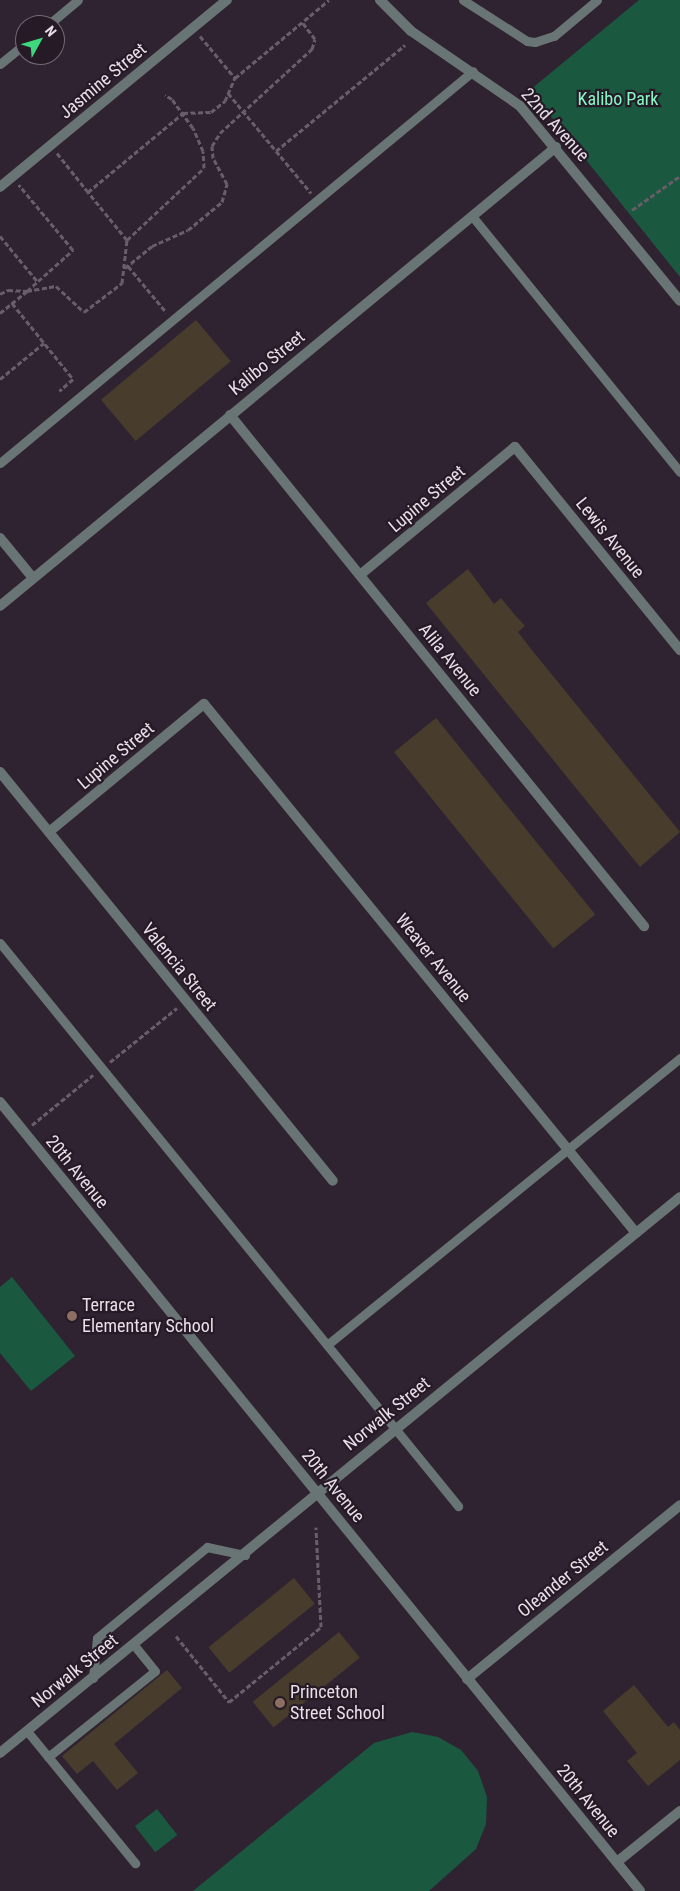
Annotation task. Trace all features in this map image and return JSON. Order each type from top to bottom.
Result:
[{"type":"street","name":"Jasmine Street","points":[[0,187],[227,0]]},
{"type":"street","name":"22nd Avenue","points":[[380,0],[411,31],[473,71],[520,106],[556,146],[680,301]]},
{"type":"street","name":"Kalibo Street","points":[[0,606],[556,146]]},
{"type":"street","name":"Alila Avenue","points":[[230,415],[644,926]]},
{"type":"street","name":"Lupine Street","points":[[360,575],[515,447]]},
{"type":"street","name":"Lewis Avenue","points":[[515,447],[680,650]]},
{"type":"street","points":[[0,538],[33,578]]},
{"type":"street","name":"Lupine Street","points":[[49,832],[204,704]]},
{"type":"street","name":"Weaver Avenue","points":[[204,704],[636,1233]]},
{"type":"street","name":"Valencia Street","points":[[0,772],[333,1181]]},
{"type":"street","name":"20th Avenue","points":[[2,1108],[320,1495],[640,1891]]},
{"type":"street","name":"Norwalk Street","points":[[0,1753],[320,1495],[395,1429],[680,1197]]},
{"type":"street","name":"Oleander Street","points":[[467,1678],[680,1506]]},
{"type":"street","points":[[617,1862],[680,1811]]},
{"type":"lane","points":[[60,15],[78,0]]},
{"type":"lane","points":[[464,0],[527,41],[536,42],[554,36],[597,0]]},
{"type":"lane","points":[[2,59],[15,51]]},
{"type":"lane","points":[[0,463],[473,71]]},
{"type":"lane","points":[[472,216],[680,472]]},
{"type":"lane","points":[[0,943],[458,1506]]},
{"type":"lane","points":[[327,1345],[680,1058]]},
{"type":"lane","points":[[93,1678],[97,1638],[207,1547],[245,1555]]},
{"type":"lane","points":[[48,1757],[155,1671],[134,1645]]},
{"type":"lane","points":[[27,1730],[136,1863]]},
{"type":"path","points":[[88,192],[183,113],[211,112],[228,93],[235,78],[329,0]]},
{"type":"path","points":[[126,267],[152,246],[188,230],[222,202],[227,184],[213,158],[215,139],[312,49],[315,39],[302,22]]},
{"type":"path","points":[[198,34],[235,78]]},
{"type":"path","points":[[276,151],[405,45]]},
{"type":"path","points":[[228,93],[316,200]]},
{"type":"path","points":[[127,240],[199,174],[204,158],[183,113],[165,96]]},
{"type":"path","points":[[0,294],[8,290],[27,291],[60,286],[84,312],[122,283],[126,267],[127,240],[55,151]]},
{"type":"path","points":[[204,158],[213,158]]},
{"type":"path","points":[[632,210],[680,176]]},
{"type":"path","points":[[0,313],[73,250],[17,182]]},
{"type":"path","points":[[0,236],[37,281]]},
{"type":"path","points":[[126,267],[172,320]]},
{"type":"path","points":[[12,303],[73,379],[59,391]]},
{"type":"path","points":[[0,379],[44,343]]},
{"type":"path","points":[[176,1636],[229,1702],[320,1627],[316,1527]]},
{"type":"green space","name":"Kalibo Park","points":[[639,0],[680,0],[680,277],[530,90]]},
{"type":"green space","points":[[12,1277],[75,1356],[31,1391],[0,1353],[0,1287]]},
{"type":"green space","points":[[412,1732],[438,1737],[461,1750],[478,1771],[487,1797],[486,1824],[476,1849],[429,1891],[193,1891],[374,1743]]},
{"type":"green space","points":[[157,1809],[177,1835],[155,1852],[135,1826]]},
{"type":"building","points":[[196,320],[231,361],[136,441],[101,400]]},
{"type":"building","points":[[468,569],[494,604],[501,598],[525,626],[518,632],[680,832],[640,867],[426,603]]},
{"type":"building","points":[[436,718],[595,915],[553,949],[394,752]]},
{"type":"building","points":[[294,1578],[315,1604],[229,1673],[209,1647]]},
{"type":"building","points":[[339,1632],[360,1658],[274,1728],[253,1702]]},
{"type":"building","points":[[167,1670],[182,1688],[114,1744],[138,1773],[117,1790],[93,1761],[77,1774],[62,1756]]},
{"type":"building","points":[[634,1685],[668,1727],[674,1722],[680,1730],[680,1760],[648,1786],[627,1761],[637,1753],[603,1711]]},
{"type":"place","name":"Terrace Elementary School","points":[[72,1316]]},
{"type":"place","name":"Princeton Street School","points":[[280,1703]]}]
